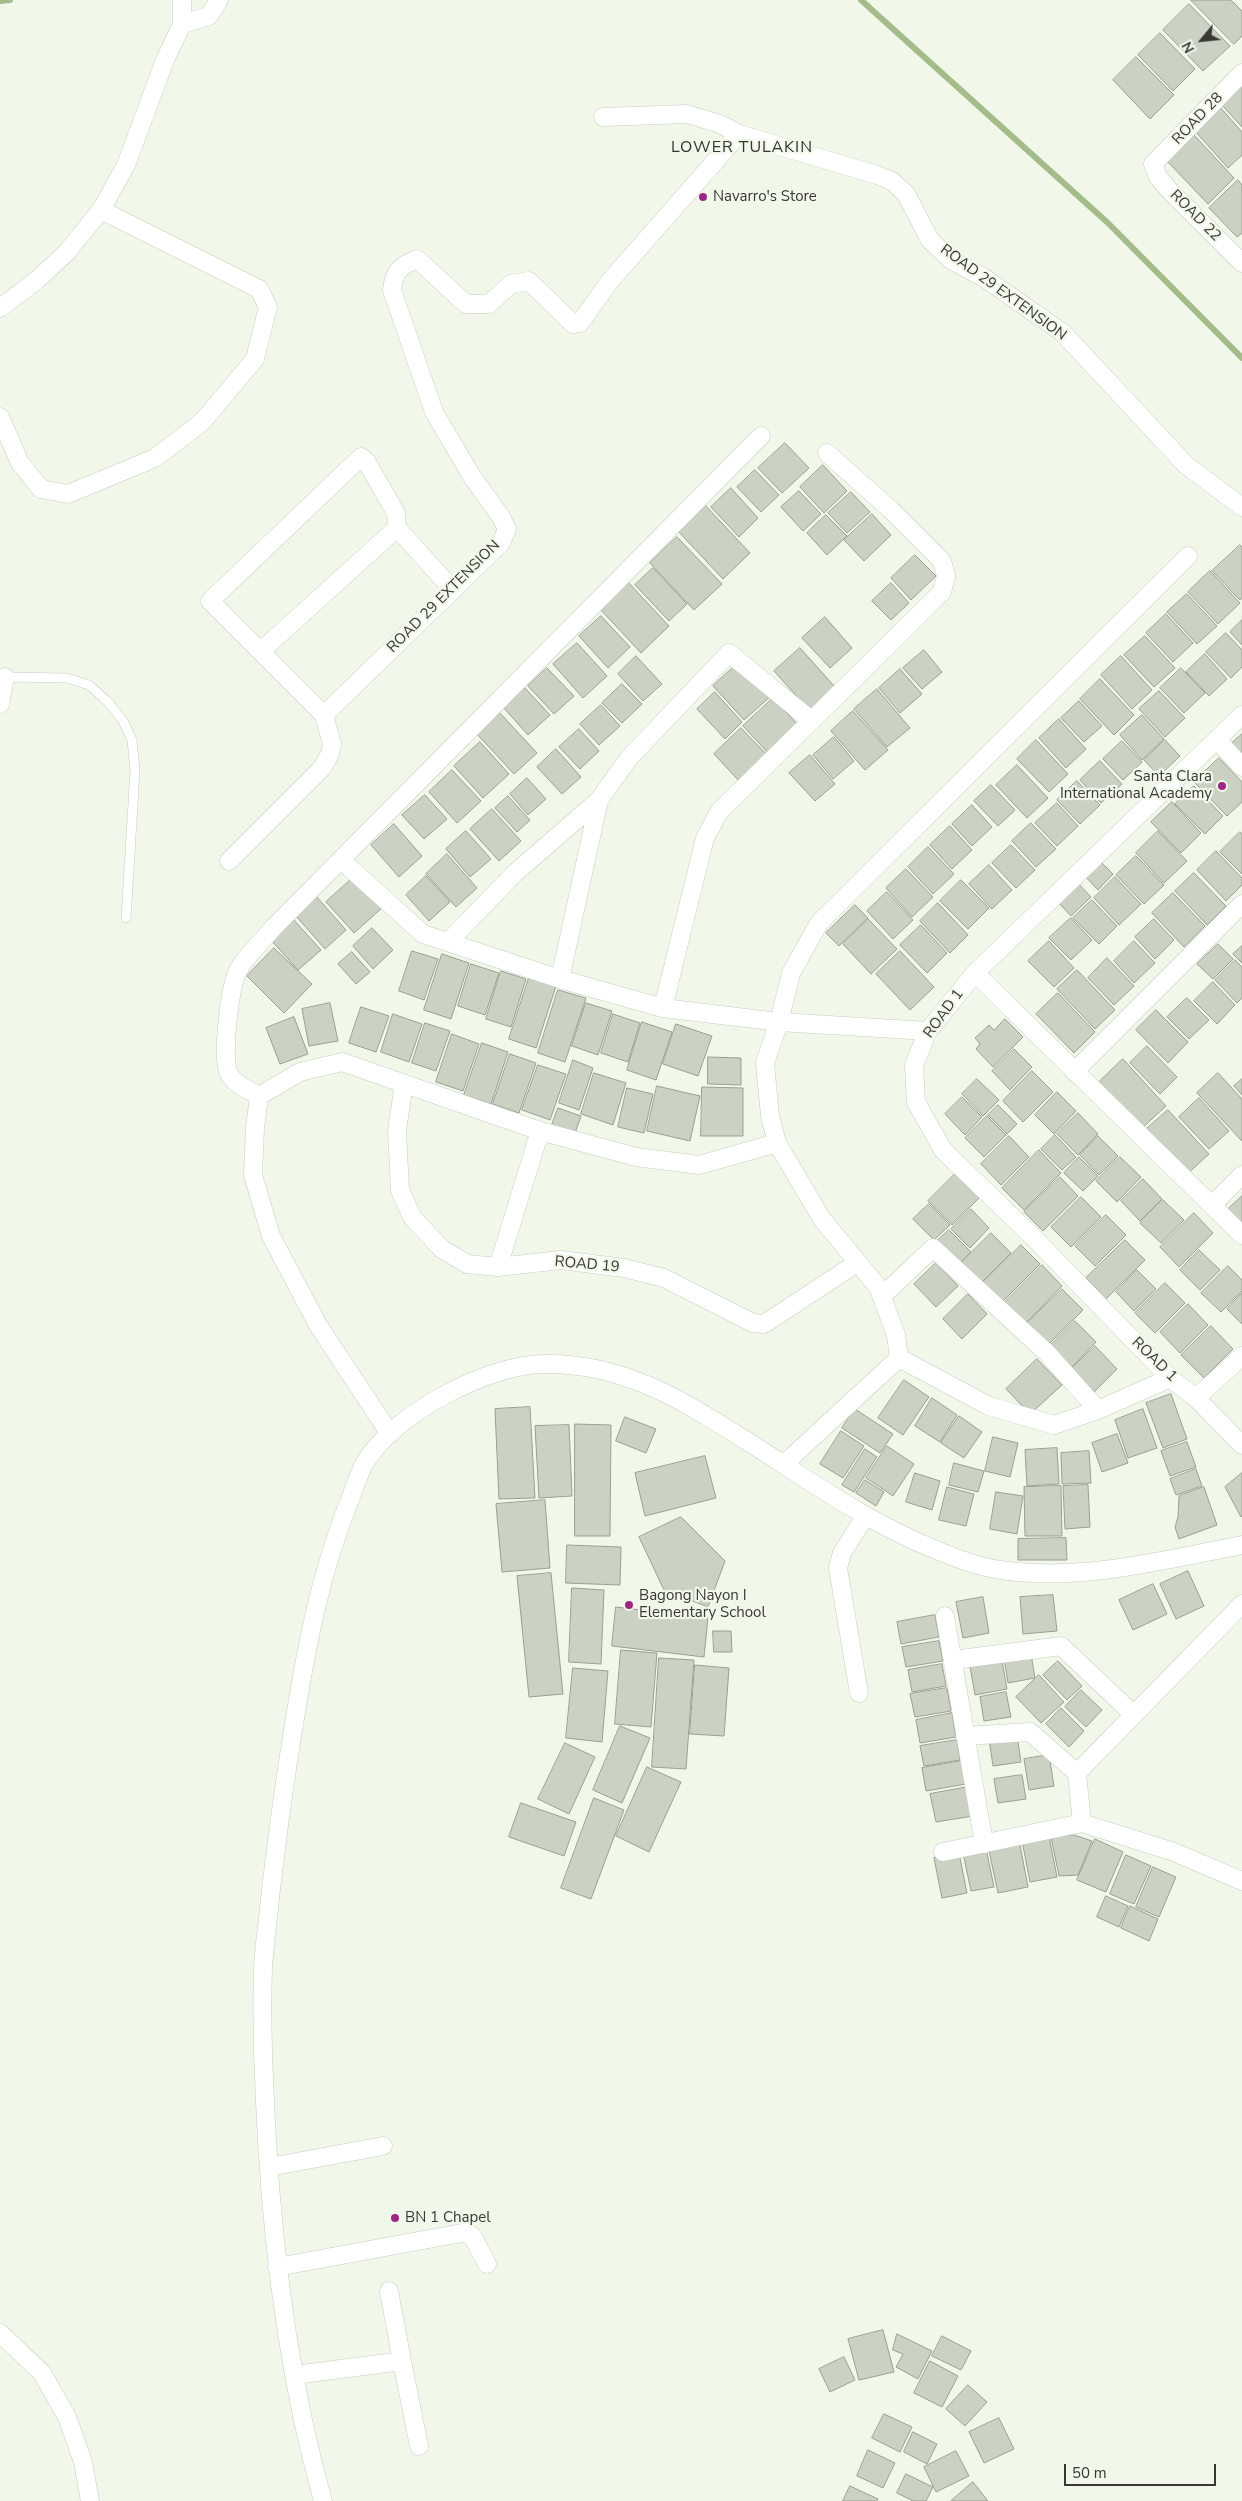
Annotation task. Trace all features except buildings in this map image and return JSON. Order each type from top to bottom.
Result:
[{"type":"street","points":[[0,308],[37,280],[67,252],[101,210],[126,165],[164,60],[182,24],[182,0]]},
{"type":"street","points":[[182,24],[209,16],[219,0]]},
{"type":"street","name":"ROAD 28","points":[[1154,164],[1242,73]]},
{"type":"street","name":"ROAD 29 EXTENSION","points":[[603,117],[687,114],[720,124],[739,134],[892,181],[906,194],[930,240],[951,260],[983,277],[1063,333],[1186,466],[1242,507]]},
{"type":"street","name":"ROAD 29 EXTENSION","points":[[324,716],[501,543],[507,529],[501,517],[471,475],[434,412],[392,290],[400,265],[417,259],[466,304],[489,304],[511,284],[529,281],[573,324],[580,323],[610,281],[739,134]]},
{"type":"street","name":"ROAD 22","points":[[1154,164],[1158,177],[1169,190],[1242,263]]},
{"type":"street","points":[[0,417],[20,463],[41,490],[68,494],[155,458],[202,422],[255,358],[268,307],[259,289],[101,210]]},
{"type":"street","points":[[259,1096],[229,1075],[224,1061],[233,984],[238,971],[274,928],[760,436]]},
{"type":"street","points":[[663,1008],[706,838],[719,812],[942,592],[946,576],[942,561],[891,510],[828,453]]},
{"type":"street","points":[[229,861],[322,768],[330,754],[332,744],[324,716],[210,601],[361,457],[366,461],[396,513],[397,528],[453,590]]},
{"type":"street","points":[[261,651],[397,528]]},
{"type":"street","points":[[899,1358],[896,1335],[878,1287],[822,1219],[777,1143],[770,1116],[765,1063],[779,1022],[791,974],[819,923],[1188,556]]},
{"type":"street","points":[[448,942],[516,873],[599,800],[629,758],[729,653],[812,721]]},
{"type":"street","points":[[0,704],[5,677]]},
{"type":"street","name":"ROAD 1","points":[[1240,1439],[1196,1398],[1170,1378],[1033,1237],[943,1150],[916,1102],[914,1066],[928,1031],[975,973],[1242,715]]},
{"type":"street","points":[[1217,740],[1242,767]]},
{"type":"street","points":[[560,979],[599,800]]},
{"type":"street","points":[[341,860],[423,934],[560,979],[663,1008],[779,1022],[928,1031]]},
{"type":"street","points":[[1074,1072],[1242,904]]},
{"type":"street","points":[[975,973],[1242,1235]]},
{"type":"street","points":[[259,1096],[300,1072],[342,1062],[540,1131],[636,1157],[699,1164],[777,1143]]},
{"type":"street","name":"ROAD 19","points":[[404,1084],[397,1130],[400,1190],[412,1218],[442,1249],[468,1264],[498,1267],[561,1260],[624,1268],[664,1278],[753,1323],[764,1324],[857,1263]]},
{"type":"street","points":[[259,1096],[255,1128],[253,1175],[271,1236],[318,1325],[390,1434]]},
{"type":"street","points":[[498,1267],[540,1131]]},
{"type":"street","points":[[1212,1205],[1242,1175]]},
{"type":"street","points":[[882,1296],[933,1248],[1047,1353],[1098,1410]]},
{"type":"street","points":[[1196,1398],[1242,1356]]},
{"type":"street","points":[[899,1358],[989,1406],[1054,1425],[1098,1410],[1170,1378]]},
{"type":"street","points":[[784,1464],[899,1358]]},
{"type":"street","points":[[323,2501],[306,2434],[277,2267],[264,2082],[263,1966],[279,1819],[300,1689],[317,1602],[338,1529],[366,1462],[390,1434],[427,1405],[460,1386],[495,1372],[541,1364],[584,1367],[632,1378],[682,1400],[865,1516],[904,1537],[957,1558],[996,1570],[1036,1574],[1094,1571],[1242,1545]]},
{"type":"street","points":[[859,1693],[838,1568],[842,1553],[865,1516]]},
{"type":"street","points":[[1077,1773],[1242,1604]]},
{"type":"street","points":[[945,1616],[984,1844]]},
{"type":"street","points":[[953,1660],[1061,1646],[1133,1714]]},
{"type":"street","points":[[965,1736],[1030,1732],[1077,1773],[1082,1823]]},
{"type":"street","points":[[943,1852],[1082,1823],[1174,1852],[1242,1881]]},
{"type":"street","points":[[269,2167],[383,2146]]},
{"type":"street","points":[[277,2267],[467,2232],[473,2237],[487,2264]]},
{"type":"street","points":[[389,2291],[419,2446]]},
{"type":"street","points":[[0,2333],[42,2373],[67,2417],[83,2462],[90,2501]]},
{"type":"street","points":[[295,2375],[402,2361]]},
{"type":"lane","points":[[5,677],[67,678],[89,685],[108,702],[123,721],[132,740],[135,771],[126,918]]},
{"type":"waterway","points":[[0,1],[10,0]]},
{"type":"waterway","points":[[861,0],[1108,223],[1242,358]]},
{"type":"place","name":"Navarro's Store","points":[[703,197]]},
{"type":"place","name":"Santa Clara International Academy","points":[[1222,786]]},
{"type":"place","name":"Bagong Nayon I Elementary School","points":[[629,1605]]},
{"type":"place","name":"BN 1 Chapel","points":[[395,2218]]},
{"type":"district","name":"LOWER TULAKIN","points":[[742,148]]}]
